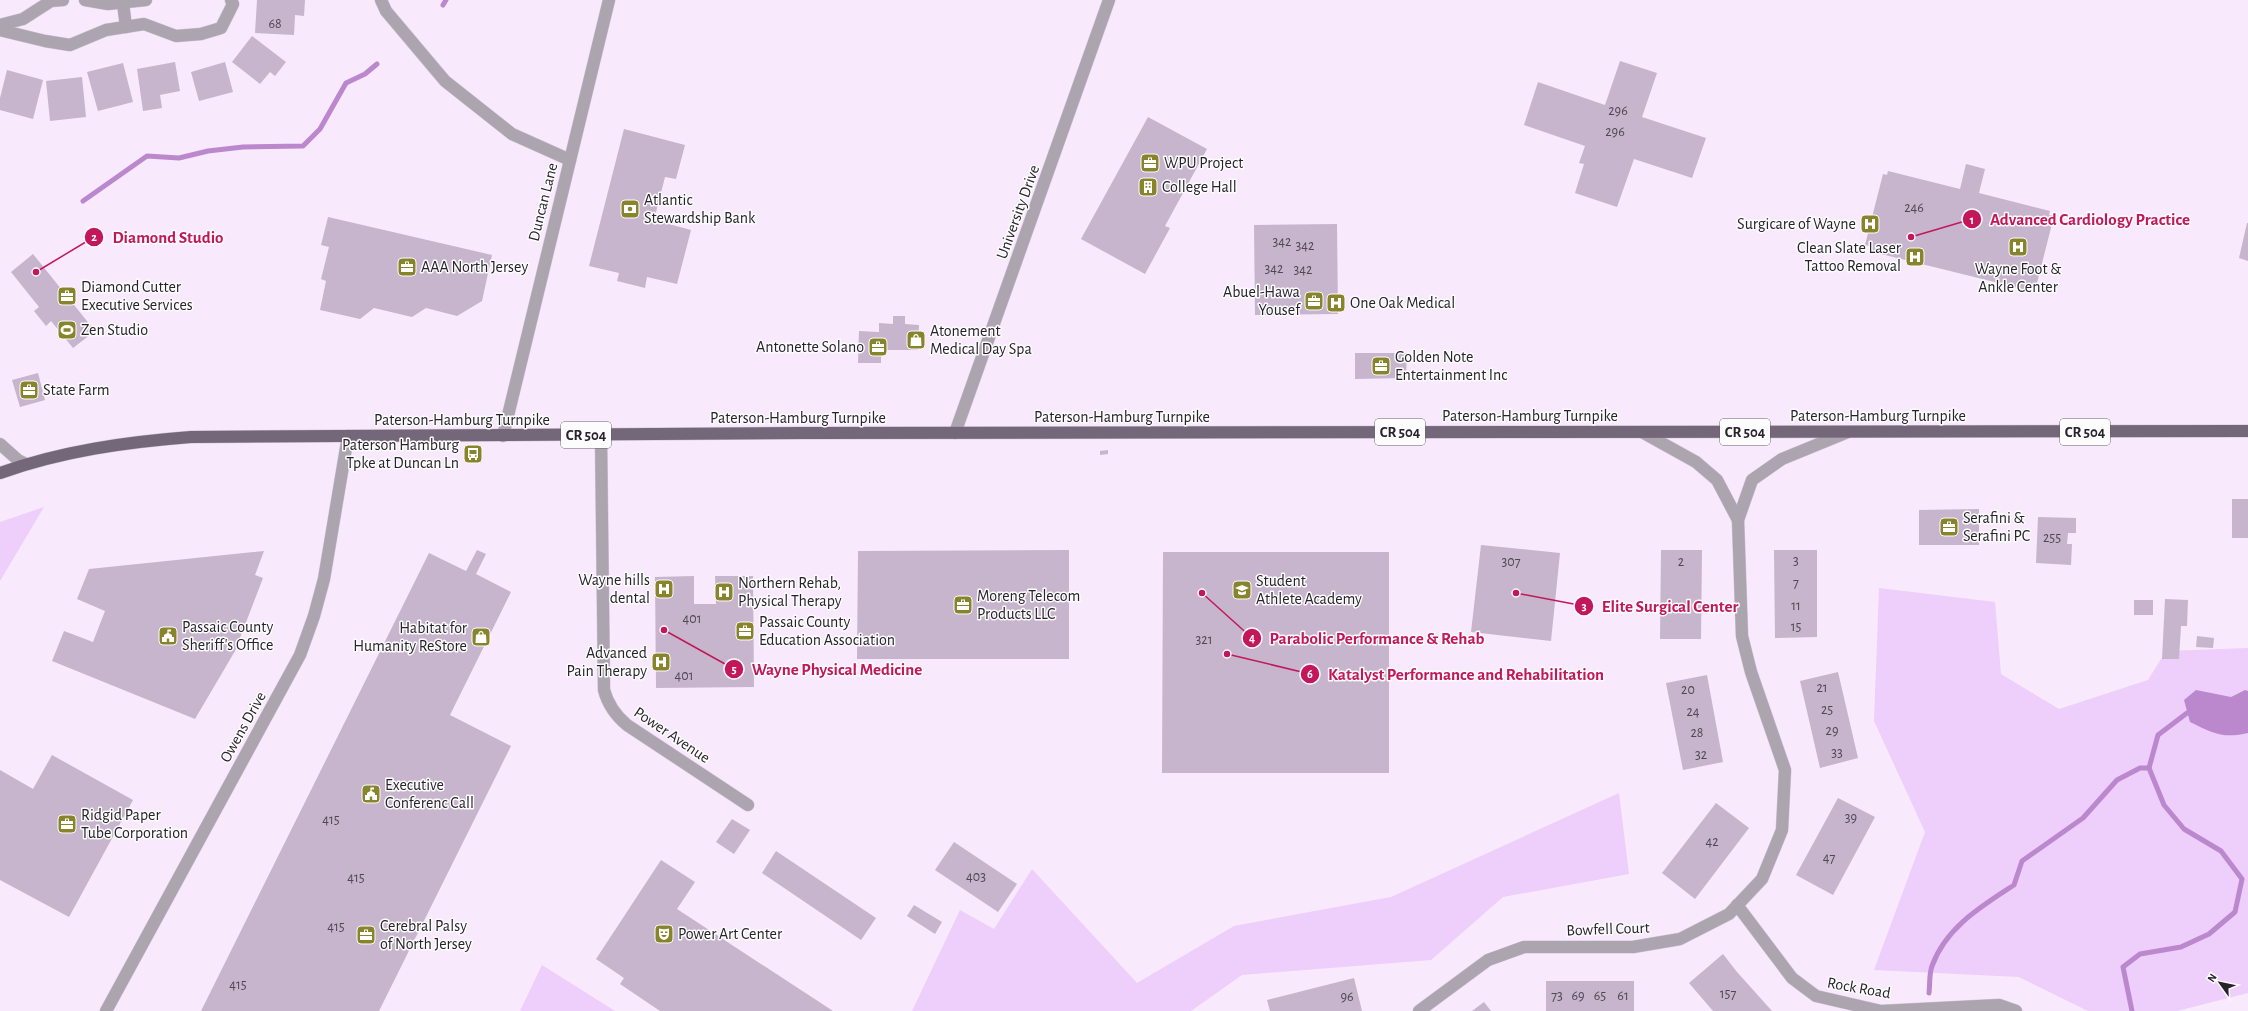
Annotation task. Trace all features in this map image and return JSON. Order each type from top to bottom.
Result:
[{"type":"main road","name":"Paterson-Hamburg Turnpike","points":[[0,473],[26,464],[95,448],[191,437],[955,433],[2248,431]]},
{"type":"street","points":[[0,25],[23,19],[51,1],[63,0]]},
{"type":"street","points":[[85,0],[108,4],[146,0]]},
{"type":"street","points":[[0,30],[45,41],[70,45],[106,30],[144,24],[176,36],[202,34],[221,28],[233,4],[231,0]]},
{"type":"street","points":[[381,0],[386,12],[445,82],[512,134],[570,160]]},
{"type":"street","name":"Duncan Lane","points":[[503,436],[609,0]]},
{"type":"street","name":"University Drive","points":[[955,433],[1109,0]]},
{"type":"street","points":[[123,3],[126,27]]},
{"type":"street","name":"Bowfell Court","points":[[1642,432],[1696,462],[1717,480],[1738,520]]},
{"type":"street","name":"Bowfell Court","points":[[1419,1011],[1488,960],[1524,947],[1633,947],[1680,939],[1729,914],[1762,879],[1782,830],[1785,770],[1751,672],[1742,636],[1738,520],[1752,480],[1782,460],[1848,432]]},
{"type":"street","name":"Power Avenue","points":[[601,435],[604,690],[608,703],[616,715],[627,725],[748,805]]},
{"type":"street","name":"Owens Drive","points":[[106,1011],[300,655],[314,616],[324,579],[348,436]]},
{"type":"street","points":[[0,444],[18,460],[26,464]]},
{"type":"street","name":"Rock Road","points":[[1737,905],[1792,978],[1816,996],[1882,1011],[1999,1005],[2016,1011]]},
{"type":"shaded area","points":[[44,507],[0,581],[0,522]]},
{"type":"shaded area","points":[[1879,588],[1995,602],[2001,674],[2059,709],[2148,680],[2166,651],[2248,648],[2248,993],[2177,1011],[2088,1011],[2019,977],[1874,970],[1925,832],[1874,721]]},
{"type":"shaded area","points":[[2196,690],[2231,697],[2245,690],[2248,691],[2248,733],[2240,735],[2218,734],[2190,722],[2184,700]]},
{"type":"shaded area","points":[[1619,793],[1629,874],[1503,897],[1431,960],[1242,975],[1191,1011],[912,1011],[960,910],[994,929],[1032,869],[1137,983],[1234,926],[1391,897]]},
{"type":"shaded area","points":[[542,965],[615,1011],[520,1011]]},
{"type":"building","points":[[257,0],[305,0],[304,16],[295,15],[294,35],[255,33]]},
{"type":"building","points":[[252,36],[286,62],[275,76],[270,72],[260,84],[232,62]]},
{"type":"building","points":[[1620,61],[1657,73],[1642,117],[1706,138],[1692,178],[1634,159],[1617,207],[1575,193],[1584,164],[1579,163],[1585,146],[1524,125],[1538,82],[1605,105]]},
{"type":"building","points":[[175,62],[180,91],[160,95],[162,108],[143,111],[137,69]]},
{"type":"building","points":[[225,62],[233,92],[199,101],[191,72]]},
{"type":"building","points":[[123,63],[133,102],[98,111],[87,72]]},
{"type":"building","points":[[7,70],[43,80],[33,119],[0,110],[0,98]]},
{"type":"building","points":[[82,77],[86,117],[50,121],[46,81]]},
{"type":"building","name":"College Hall","points":[[1148,117],[1207,149],[1165,226],[1170,228],[1145,274],[1081,239]]},
{"type":"building","name":"Atlantic Stewardship Bank","points":[[624,129],[685,145],[676,179],[665,177],[654,220],[691,230],[677,284],[647,277],[645,288],[617,281],[619,273],[589,266]]},
{"type":"building","points":[[1966,164],[1985,169],[1979,193],[2050,211],[2049,215],[2054,216],[2036,287],[2032,286],[2031,291],[1869,251],[1870,246],[1865,245],[1883,174],[1887,175],[1888,171],[1960,189]]},
{"type":"building","name":"AAA North Jersey","points":[[328,217],[492,255],[482,301],[457,316],[426,308],[412,317],[374,308],[360,319],[320,310],[326,281],[321,279],[329,247],[321,245]]},
{"type":"building","points":[[2248,223],[2248,261],[2239,258]]},
{"type":"building","points":[[1337,224],[1338,314],[1255,315],[1254,225]]},
{"type":"building","points":[[33,254],[95,331],[73,348],[51,321],[46,326],[34,311],[39,307],[11,272]]},
{"type":"building","points":[[893,316],[905,316],[905,324],[919,325],[918,350],[881,350],[881,363],[858,363],[859,331],[879,332],[879,323],[893,324]]},
{"type":"building","name":"Golden Note Entertainment Inc","points":[[1355,353],[1407,353],[1406,378],[1355,379]]},
{"type":"building","name":"State Farm","points":[[38,373],[45,400],[20,407],[12,380]]},
{"type":"building","points":[[1108,450],[1108,454],[1100,455],[1100,451]]},
{"type":"building","points":[[2232,499],[2248,499],[2248,538],[2232,538]]},
{"type":"building","name":"Serafini & Serafini PC","points":[[1979,509],[1979,545],[1919,545],[1919,510]]},
{"type":"building","points":[[2038,517],[2076,518],[2076,533],[2068,533],[2067,544],[2072,544],[2071,565],[2036,563]]},
{"type":"building","points":[[1481,545],[1560,553],[1551,641],[1471,632]]},
{"type":"building","points":[[477,550],[486,554],[476,574],[511,592],[450,715],[511,746],[379,1011],[201,1011],[429,553],[466,571]]},
{"type":"building","name":"Moreng Telecom Products LLC","points":[[1069,550],[1069,659],[857,659],[858,551]]},
{"type":"building","points":[[1661,550],[1702,550],[1701,639],[1660,639]]},
{"type":"building","points":[[1774,550],[1817,550],[1817,637],[1775,638]]},
{"type":"building","name":"Passaic County Sheriff's Office","points":[[264,551],[255,575],[263,578],[235,651],[195,719],[52,661],[64,631],[93,642],[105,611],[77,599],[89,569]]},
{"type":"building","points":[[1163,552],[1389,552],[1389,773],[1162,773]]},
{"type":"building","points":[[694,576],[694,604],[716,604],[715,576],[753,576],[754,687],[656,688],[655,577]]},
{"type":"building","points":[[2165,599],[2188,600],[2187,626],[2181,626],[2179,659],[2162,659]]},
{"type":"building","points":[[2134,600],[2153,600],[2153,615],[2134,615]]},
{"type":"building","points":[[2197,636],[2214,638],[2213,648],[2196,647]]},
{"type":"building","points":[[1838,672],[1858,758],[1820,768],[1800,681]]},
{"type":"building","points":[[1707,675],[1723,762],[1683,770],[1666,683]]},
{"type":"building","name":"Ridgid Paper Tube Corporation","points":[[52,755],[133,800],[69,917],[0,880],[0,770],[33,789]]},
{"type":"building","points":[[1838,798],[1875,817],[1833,895],[1796,875]]},
{"type":"building","points":[[1716,803],[1749,828],[1695,899],[1662,873]]},
{"type":"building","points":[[732,819],[750,830],[734,854],[716,842]]},
{"type":"building","points":[[954,842],[1017,884],[998,912],[935,870]]},
{"type":"building","points":[[776,851],[876,918],[861,940],[762,873]]},
{"type":"building","name":"Power Art Center","points":[[661,860],[695,882],[677,909],[833,1011],[660,1011],[620,984],[624,978],[596,959]]},
{"type":"building","points":[[914,905],[942,922],[935,934],[907,916]]},
{"type":"building","points":[[1723,954],[1772,1011],[1713,1011],[1689,983]]},
{"type":"building","points":[[1354,978],[1362,1011],[1270,1011],[1267,1000]]},
{"type":"building","points":[[1546,981],[1634,981],[1634,1011],[1546,1011]]},
{"type":"building","points":[[1484,1002],[1491,1011],[1472,1011]]},
{"type":"waterway","points":[[443,5],[446,0]]},
{"type":"waterway","points":[[83,201],[147,156],[179,158],[208,151],[243,147],[303,146],[320,129],[346,83],[365,74],[377,64]]},
{"type":"waterway","points":[[2132,1011],[2123,967],[2140,954],[2181,947],[2209,934],[2235,912],[2242,879],[2221,851],[2184,829],[2164,805],[2149,768],[2158,735],[2187,713],[2193,712]]},
{"type":"waterway","points":[[1929,993],[1931,969],[1938,952],[1946,940],[1966,919],[2014,885],[2022,861],[2083,818],[2117,780],[2140,768],[2149,768]]},
{"type":"place","name":"WPU Project","points":[[1150,163]]},
{"type":"place","name":"College Hall","points":[[1148,187]]},
{"type":"place","name":"Atlantic Stewardship Bank","points":[[630,209]]},
{"type":"place","name":"Surgicare of Wayne","points":[[1870,224]]},
{"type":"place","name":"Advanced Cardiology Practice","points":[[1911,237]]},
{"type":"place","name":"Wayne Foot & Ankle Center","points":[[2018,247]]},
{"type":"place","name":"Clean Slate Laser Tattoo Removal","points":[[1915,257]]},
{"type":"place","name":"AAA North Jersey","points":[[407,267]]},
{"type":"place","name":"Diamond Studio","points":[[36,272]]},
{"type":"place","name":"Diamond Cutter Executive Services","points":[[67,296]]},
{"type":"place","name":"Abuel-Hawa Yousef","points":[[1314,301]]},
{"type":"place","name":"One Oak Medical","points":[[1336,303]]},
{"type":"place","name":"Zen Studio","points":[[67,330]]},
{"type":"place","name":"Atonement Medical Day Spa","points":[[916,340]]},
{"type":"place","name":"Antonette Solano","points":[[878,347]]},
{"type":"place","name":"Golden Note Entertainment Inc","points":[[1381,366]]},
{"type":"place","name":"State Farm","points":[[29,390]]},
{"type":"place","name":"Paterson Hamburg Tpke at Duncan Ln","points":[[473,454]]},
{"type":"place","name":"Serafini & Serafini PC","points":[[1949,527]]},
{"type":"place","name":"Wayne hills dental","points":[[664,589]]},
{"type":"place","name":"Student Athlete Academy","points":[[1242,590]]},
{"type":"place","name":"Northern Rehab, Physical Therapy","points":[[724,592]]},
{"type":"place","name":"Parabolic Performance & Rehab","points":[[1202,593]]},
{"type":"place","name":"Elite Surgical Center","points":[[1516,593]]},
{"type":"place","name":"Moreng Telecom Products LLC","points":[[963,605]]},
{"type":"place","name":"Wayne Physical Medicine","points":[[664,630]]},
{"type":"place","name":"Passaic County Education Association","points":[[745,631]]},
{"type":"place","name":"Passaic County Sheriff's Office","points":[[168,636]]},
{"type":"place","name":"Habitat for Humanity ReStore","points":[[481,637]]},
{"type":"place","name":"Katalyst Performance and Rehabilitation","points":[[1227,654]]},
{"type":"place","name":"Advanced Pain Therapy","points":[[661,662]]},
{"type":"place","name":"Executive Conferenc Call","points":[[371,794]]},
{"type":"place","name":"Ridgid Paper Tube Corporation","points":[[67,824]]},
{"type":"place","name":"Power Art Center","points":[[664,934]]},
{"type":"place","name":"Cerebral Palsy of North Jersey","points":[[366,935]]}]
